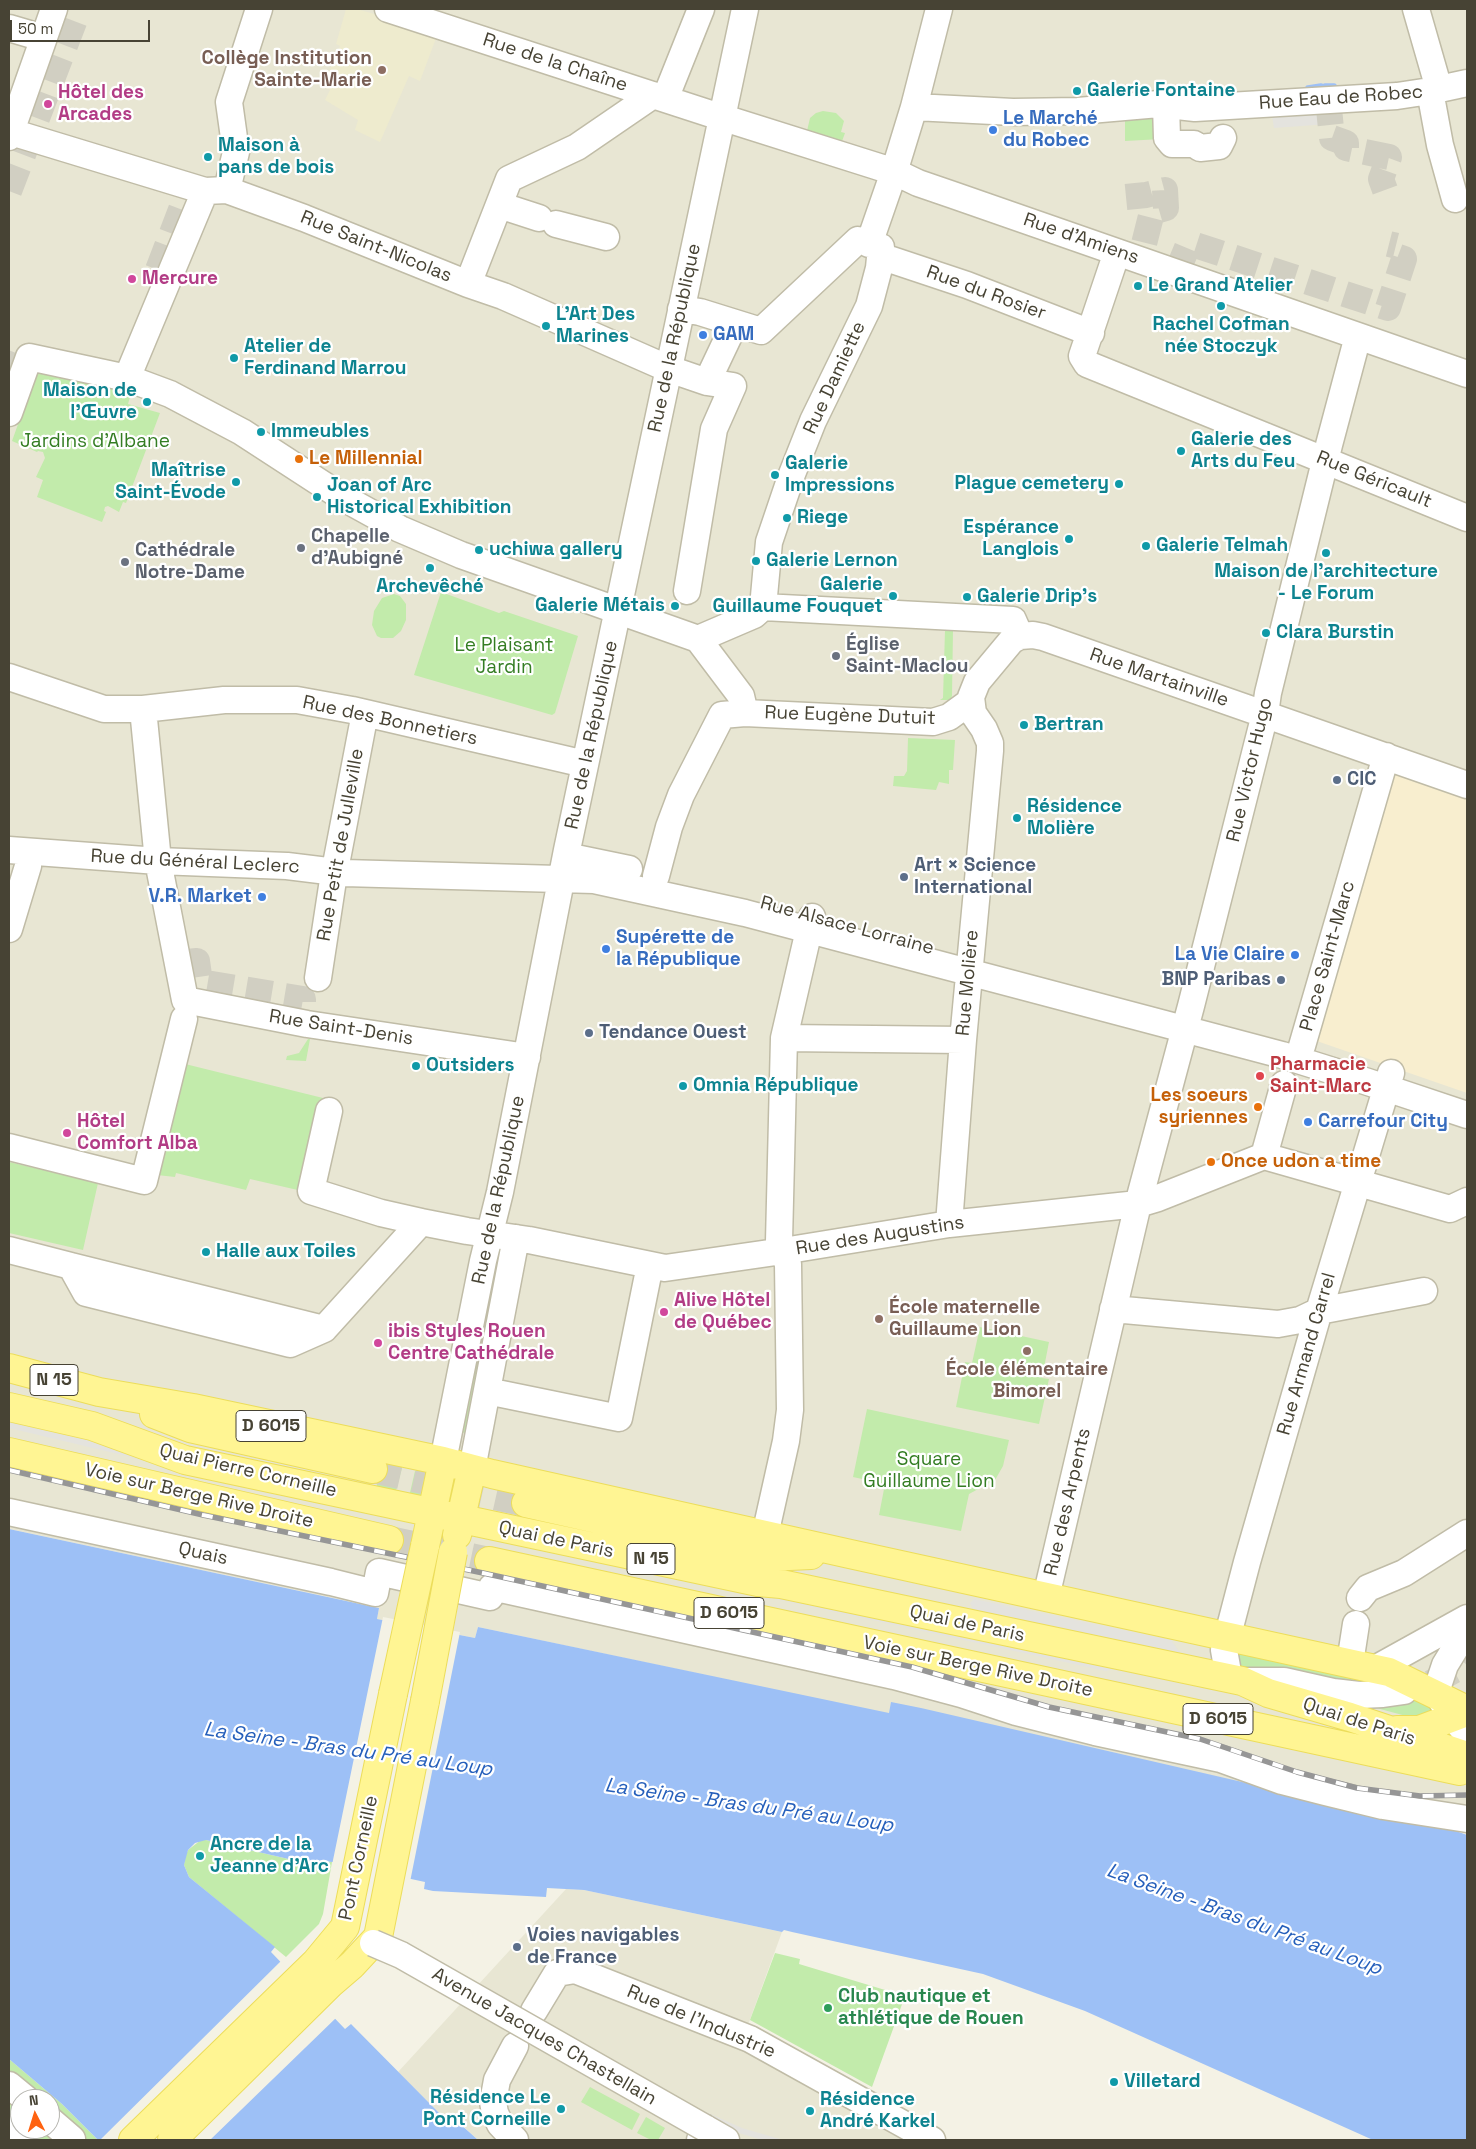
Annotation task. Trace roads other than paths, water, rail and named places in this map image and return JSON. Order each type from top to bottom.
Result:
[{"type":"main road","name":"N 15","points":[[9,1368],[99,1392]]},
{"type":"main road","name":"D 6015","points":[[99,1392],[193,1408],[443,1461],[850,1554],[1389,1672],[1459,1714]]},
{"type":"main road","name":"D 6015","points":[[92,1426],[188,1440],[371,1475],[190,1428],[99,1392]]},
{"type":"main road","name":"Quai Pierre Corneille","points":[[9,1408],[92,1426],[185,1460],[429,1528],[457,1534]]},
{"type":"main road","name":"Voie sur Berge Rive Droite","points":[[9,1452],[388,1540]]},
{"type":"main road","name":"Pont Corneille","points":[[133,2140],[316,1962],[345,1927],[443,1461]]},
{"type":"main road","name":"Pont Corneille","points":[[172,2140],[378,1937],[383,1920],[457,1534],[472,1468]]},
{"type":"main road","name":"D 6015","points":[[780,1584],[759,1571],[524,1509],[767,1557],[850,1554]]},
{"type":"main road","name":"Quai de Paris","points":[[457,1534],[780,1584],[1235,1680],[1268,1693],[1350,1717],[1467,1756]]},
{"type":"main road","name":"Voie sur Berge Rive Droite","points":[[489,1561],[1467,1773]]},
{"type":"main road","points":[[901,1610],[911,1567]]},
{"type":"main road","points":[[1388,1730],[1419,1730],[1459,1714]]},
{"type":"street","points":[[10,135],[54,9]]},
{"type":"street","points":[[127,378],[216,190],[236,152],[229,102],[260,9]]},
{"type":"street","name":"Rue de la Chaîne","points":[[388,9],[722,118]]},
{"type":"street","points":[[468,284],[509,179],[577,147],[659,97],[701,9]]},
{"type":"street","name":"Rue de la République","points":[[472,1468],[487,1391],[503,1236],[526,1057],[585,764],[745,9]]},
{"type":"street","name":"Rue Damiette","points":[[758,611],[769,542],[788,486],[813,421],[869,306],[875,250],[939,9]]},
{"type":"street","points":[[1416,9],[1435,90],[1440,145],[1455,199]]},
{"type":"street","points":[[9,28],[43,38]]},
{"type":"street","name":"Rue Eau de Robec","points":[[914,107],[1013,112],[1068,112],[1166,105],[1195,108],[1397,96],[1467,83]]},
{"type":"street","points":[[1166,105],[1167,138],[1172,144],[1194,144],[1200,148],[1219,146],[1223,138]]},
{"type":"street","name":"Rue d'Amiens","points":[[722,118],[895,172],[927,186],[1467,374]]},
{"type":"street","name":"Rue Saint-Nicolas","points":[[10,135],[216,190],[304,218],[468,284],[503,296],[669,369],[707,382],[733,386],[714,429],[687,591]]},
{"type":"street","points":[[499,205],[606,238]]},
{"type":"street","points":[[682,309],[762,330],[858,240],[875,250]]},
{"type":"street","name":"Rue du Rosier","points":[[875,250],[1091,333]]},
{"type":"street","points":[[1091,333],[1117,252]]},
{"type":"street","points":[[707,382],[735,322]]},
{"type":"street","name":"Rue Géricault","points":[[1091,333],[1082,356],[1087,364],[1467,518]]},
{"type":"street","name":"Rue Victor Hugo","points":[[1138,1204],[1187,1022],[1358,336]]},
{"type":"street","points":[[9,413],[29,357],[127,378],[170,394],[242,432],[342,497],[400,529],[461,555],[698,638],[741,696],[734,714],[681,795],[669,827],[656,876]]},
{"type":"street","points":[[698,638],[758,611],[1013,620],[1016,638],[978,682],[973,690],[971,701]]},
{"type":"street","name":"Rue Martainville","points":[[1016,638],[1033,635],[1043,637],[1467,785]]},
{"type":"street","name":"Rue des Bonnetiers","points":[[9,677],[104,709],[138,709],[224,700],[297,700],[364,713],[585,764]]},
{"type":"street","name":"Rue Eugène Dutuit","points":[[734,714],[933,722],[949,717],[971,701]]},
{"type":"street","name":"Rue Molière","points":[[949,1224],[963,1040],[990,743],[984,729],[973,713],[971,701]]},
{"type":"street","points":[[9,1147],[144,1181],[184,1009],[160,868],[138,709]]},
{"type":"street","name":"Rue Petit de Julleville","points":[[318,978],[333,877],[364,713]]},
{"type":"street","name":"Place Saint-Marc","points":[[1386,756],[1292,1050],[1388,1081],[1467,1099]]},
{"type":"street","points":[[9,929],[15,860]]},
{"type":"street","name":"Rue du Général Leclerc","points":[[15,860],[160,868],[287,866],[333,877],[482,878],[564,867]]},
{"type":"street","name":"Rue Alsace Lorraine","points":[[564,867],[656,876],[811,924],[1292,1050]]},
{"type":"street","name":"Rue Alsace Lorraine","points":[[564,867],[583,878],[811,924]]},
{"type":"street","points":[[766,1535],[786,1441],[790,1410],[788,1273],[779,1241],[784,1038],[811,924]]},
{"type":"street","name":"Rue Saint-Denis","points":[[184,1009],[309,1016],[526,1057]]},
{"type":"street","points":[[784,1038],[963,1040]]},
{"type":"street","name":"Place Saint-Marc","points":[[1388,1081],[1467,1115]]},
{"type":"street","name":"Rue Armand Carrel","points":[[1235,1680],[1224,1650],[1227,1636],[1319,1311],[1388,1081]]},
{"type":"street","points":[[1284,1084],[1264,1156],[1450,1209],[1467,1201]]},
{"type":"street","name":"Rue des Augustins","points":[[329,1111],[311,1191],[418,1226],[503,1236],[665,1268],[949,1224],[1138,1204],[1158,1198],[1264,1156]]},
{"type":"street","name":"Rue des Arpents","points":[[1046,1597],[1138,1204]]},
{"type":"street","points":[[9,1250],[324,1329],[418,1226]]},
{"type":"street","name":"Rue de la République","points":[[443,1461],[483,1261],[503,1236]]},
{"type":"street","points":[[487,1391],[619,1418],[650,1265]]},
{"type":"street","points":[[1113,1309],[1278,1324],[1300,1320],[1319,1311],[1424,1291]]},
{"type":"street","name":"Quais","points":[[9,1512],[333,1574],[375,1593],[379,1572],[490,1597],[492,1587],[894,1676],[961,1694],[1025,1715],[1221,1759],[1282,1781],[1383,1806],[1466,1818]]},
{"type":"street","points":[[1360,1598],[1368,1588],[1404,1573],[1467,1533]]},
{"type":"street","points":[[1356,1624],[1363,1666],[1467,1618]]},
{"type":"street","points":[[1459,1714],[1438,1686],[1440,1676],[1449,1657],[1467,1629]]},
{"type":"street","points":[[1235,1680],[1284,1681],[1333,1692],[1359,1695],[1404,1691]]},
{"type":"street","name":"Avenue Jacques Chastellain","points":[[345,1927],[373,1943],[401,1955],[711,2136],[739,2140]]},
{"type":"street","name":"Rue de l'Industrie","points":[[534,2010],[556,1973],[575,1970],[750,2039],[932,2140]]},
{"type":"street","points":[[515,2046],[497,2080],[493,2102],[500,2124],[515,2140]]},
{"type":"street","points":[[9,2128],[20,2140]]},
{"type":"street","points":[[60,2129],[72,2139],[70,2140]]},
{"type":"water","name":"La Seine - Bras du Pré au Loup","points":[[9,1529],[379,1608],[377,1619],[475,1638],[478,1627],[889,1713],[891,1702],[1390,1816],[1433,1828],[1434,1823],[1467,1835],[1467,2140],[1373,2140],[1085,2011],[983,1974],[784,1930],[782,1932],[584,1890],[547,1888],[546,1897],[433,1891],[424,1889],[425,1882],[332,1862],[321,1861],[319,1866],[206,1840],[195,1843],[188,1850],[184,1865],[189,1877],[275,1947],[271,1952],[345,2029],[351,2024],[445,2119],[449,2114],[478,2140],[98,2140],[60,2102],[60,2089],[44,2089],[9,2059]]},
{"type":"waterway","points":[[1308,88],[1321,86]]},
{"type":"waterway","points":[[1325,86],[1334,86]]},
{"type":"tunnel","points":[[9,191],[79,9]]},
{"type":"tunnel","points":[[1328,99],[1332,138],[1346,143],[1346,148],[1389,157],[1381,179],[1385,190]]},
{"type":"tunnel","points":[[158,270],[190,186]]},
{"type":"tunnel","points":[[1126,197],[1146,195],[1165,190],[1166,208],[1152,212],[1140,260]]},
{"type":"tunnel","points":[[1177,272],[1189,243],[1388,308],[1404,259],[1396,256],[1397,246],[1389,244]]},
{"type":"tunnel","points":[[9,371],[16,353]]},
{"type":"tunnel","points":[[187,962],[197,961],[200,982],[303,999],[303,1002]]},
{"type":"tunnel","points":[[373,1469],[526,1503]]},
{"type":"tunnel","points":[[389,1540],[489,1561]]},
{"type":"tunnel","points":[[1431,1683],[1455,1670],[1467,1657]]},
{"type":"railway","points":[[9,1470],[203,1515],[483,1573],[912,1667],[1049,1707],[1200,1739],[1297,1772],[1357,1788],[1420,1796],[1467,1795]]},
{"type":"place","name":"Collège Institution Sainte-Marie","points":[[382,70]]},
{"type":"place","name":"Galerie Fontaine","points":[[1077,91]]},
{"type":"place","name":"Hôtel des Arcades","points":[[48,104]]},
{"type":"place","name":"Le Marché du Robec","points":[[993,130]]},
{"type":"place","name":"Maison à pans de bois","points":[[208,157]]},
{"type":"place","name":"Mercure","points":[[132,279]]},
{"type":"place","name":"Le Grand Atelier","points":[[1138,286]]},
{"type":"place","name":"Rachel Cofman née Stoczyk","points":[[1221,306]]},
{"type":"place","name":"L'Art Des Marines","points":[[546,326]]},
{"type":"place","name":"GAM","points":[[703,335]]},
{"type":"place","name":"Atelier de Ferdinand Marrou","points":[[234,358]]},
{"type":"place","name":"Maison de l'Œuvre","points":[[147,402]]},
{"type":"place","name":"Immeubles","points":[[261,432]]},
{"type":"place","name":"Galerie des Arts du Feu","points":[[1181,451]]},
{"type":"place","name":"Le Millennial","points":[[299,459]]},
{"type":"place","name":"Galerie Impressions","points":[[775,475]]},
{"type":"place","name":"Maîtrise Saint-Évode","points":[[236,482]]},
{"type":"place","name":"Plague cemetery","points":[[1119,484]]},
{"type":"place","name":"Joan of Arc Historical Exhibition","points":[[317,497]]},
{"type":"place","name":"Riege","points":[[787,518]]},
{"type":"place","name":"Espérance Langlois","points":[[1069,539]]},
{"type":"place","name":"Galerie Telmah","points":[[1146,546]]},
{"type":"place","name":"Chapelle d'Aubigné","points":[[301,548]]},
{"type":"place","name":"uchiwa gallery","points":[[479,550]]},
{"type":"place","name":"Maison de l'architecture - Le Forum","points":[[1326,553]]},
{"type":"place","name":"Galerie Lernon","points":[[756,561]]},
{"type":"place","name":"Cathédrale Notre-Dame","points":[[125,562]]},
{"type":"place","name":"Archevêché","points":[[430,568]]},
{"type":"place","name":"Galerie Guillaume Fouquet","points":[[893,596]]},
{"type":"place","name":"Galerie Drip's","points":[[967,597]]},
{"type":"place","name":"Galerie Métais","points":[[675,606]]},
{"type":"place","name":"Clara Burstin","points":[[1266,633]]},
{"type":"place","name":"Église Saint-Maclou","points":[[836,656]]},
{"type":"place","name":"Bertran","points":[[1024,725]]},
{"type":"place","name":"CIC","points":[[1337,780]]},
{"type":"place","name":"Résidence Molière","points":[[1017,818]]},
{"type":"place","name":"Art × Science International","points":[[904,877]]},
{"type":"place","name":"V.R. Market","points":[[262,897]]},
{"type":"place","name":"Supérette de la République","points":[[606,949]]},
{"type":"place","name":"La Vie Claire","points":[[1295,955]]},
{"type":"place","name":"BNP Paribas","points":[[1281,980]]},
{"type":"place","name":"Tendance Ouest","points":[[589,1033]]},
{"type":"place","name":"Outsiders","points":[[416,1066]]},
{"type":"place","name":"Pharmacie Saint-Marc","points":[[1260,1076]]},
{"type":"place","name":"Omnia République","points":[[683,1086]]},
{"type":"place","name":"Les soeurs syriennes","points":[[1258,1107]]},
{"type":"place","name":"Carrefour City","points":[[1308,1122]]},
{"type":"place","name":"Hôtel Comfort Alba","points":[[67,1133]]},
{"type":"place","name":"Once udon a time","points":[[1211,1162]]},
{"type":"place","name":"Halle aux Toiles","points":[[206,1252]]},
{"type":"place","name":"Alive Hôtel de Québec","points":[[664,1312]]},
{"type":"place","name":"École maternelle Guillaume Lion","points":[[879,1319]]},
{"type":"place","name":"ibis Styles Rouen Centre Cathédrale","points":[[378,1343]]},
{"type":"place","name":"École élémentaire Bimorel","points":[[1027,1351]]},
{"type":"place","name":"Ancre de la Jeanne d'Arc","points":[[200,1856]]},
{"type":"place","name":"Voies navigables de France","points":[[517,1947]]},
{"type":"place","name":"Club nautique et athlétique de Rouen","points":[[828,2008]]},
{"type":"place","name":"Villetard","points":[[1114,2082]]},
{"type":"place","name":"Résidence Le Pont Corneille","points":[[561,2109]]},
{"type":"place","name":"Résidence André Karkel","points":[[810,2111]]},
{"type":"park label","name":"Jardins d'Albane","points":[[95,442]]},
{"type":"park label","name":"Le Plaisant Jardin","points":[[504,657]]},
{"type":"park label","name":"Square Guillaume Lion","points":[[929,1471]]}]
